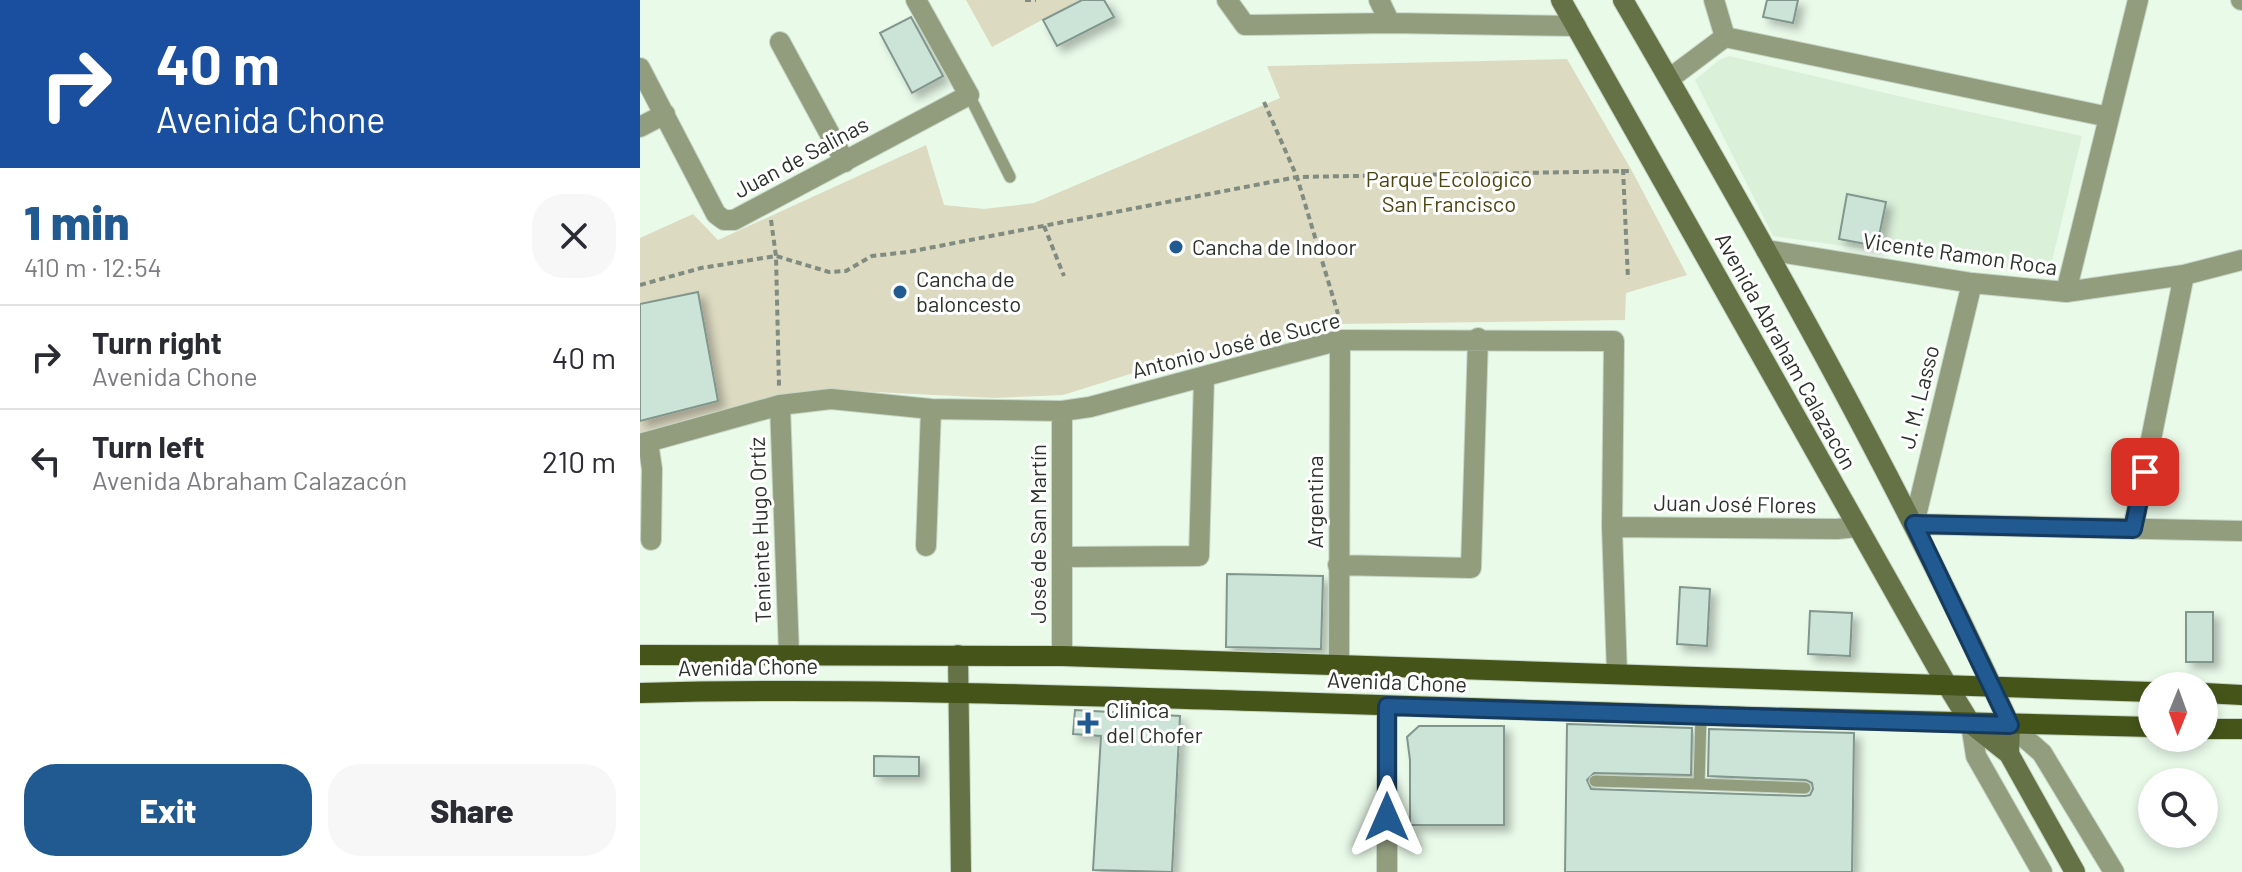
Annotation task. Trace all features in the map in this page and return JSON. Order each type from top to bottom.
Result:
[{"type":"main road","name":"Avenida Abraham Calazacón","points":[[1561,0],[1947,685],[1971,724],[2009,754],[2075,872]]},
{"type":"main road","name":"Avenida Abraham Calazacón","points":[[1623,0],[1766,250],[1914,524],[2010,725],[2009,754]]},
{"type":"main road","name":"Avenida Chone","points":[[640,655],[1062,656],[2138,692]]},
{"type":"main road","points":[[958,655],[961,872]]},
{"type":"main road","name":"Avenida Chone","points":[[640,693],[789,689],[2138,727]]},
{"type":"main road","points":[[2218,694],[2242,695]]},
{"type":"main road","points":[[2218,729],[2242,729]]},
{"type":"street","points":[[916,0],[969,95]]},
{"type":"street","points":[[1227,0],[1245,25],[1390,23],[1576,26]]},
{"type":"street","points":[[1379,0],[1390,23]]},
{"type":"street","points":[[1714,0],[1725,37]]},
{"type":"street","points":[[2066,292],[2138,0]]},
{"type":"street","points":[[1669,79],[1725,37],[2109,117]]},
{"type":"street","points":[[780,42],[845,162]]},
{"type":"street","name":"Juan de Salinas","points":[[640,68],[716,214],[724,220],[734,220],[969,95]]},
{"type":"street","points":[[640,127],[665,114]]},
{"type":"street","name":"Vicente Ramon Roca","points":[[1766,250],[1972,283],[2066,292],[2184,275],[2242,260]]},
{"type":"street","points":[[2133,529],[2184,275]]},
{"type":"street","name":"J. M. Lasso","points":[[1914,524],[1972,283]]},
{"type":"street","points":[[1338,565],[1471,568],[1478,338]]},
{"type":"street","name":"Antonio José de Sucre","points":[[644,443],[780,405],[831,399],[931,409],[1062,411],[1090,407],[1340,340],[1478,338],[1614,341],[1612,527],[1617,674]]},
{"type":"street","name":"Argentina","points":[[1339,664],[1340,340]]},
{"type":"street","points":[[1063,557],[1199,556],[1204,378]]},
{"type":"street","name":"Teniente Hugo Ortíz","points":[[780,405],[789,654]]},
{"type":"street","points":[[926,546],[931,409]]},
{"type":"street","name":"José de San Martín","points":[[1062,411],[1062,656]]},
{"type":"street","points":[[644,443],[652,469],[651,540]]},
{"type":"street","points":[[1914,524],[2242,531]]},
{"type":"street","name":"Juan José Flores","points":[[1612,527],[1857,527]]},
{"type":"street","points":[[1387,706],[1387,872]]},
{"type":"street","name":"Avenida Abraham Calazacón","points":[[1971,724],[1976,756],[2042,872]]},
{"type":"street","name":"Avenida Abraham Calazacón","points":[[2010,725],[2042,753],[2114,872]]},
{"type":"lane","points":[[969,95],[1010,177]]},
{"type":"lane","points":[[1699,784],[1701,716]]},
{"type":"lane","points":[[1595,781],[1805,788]]},
{"type":"path","points":[[1025,0],[1036,0]]},
{"type":"path","points":[[1264,102],[1297,177],[1338,314]]},
{"type":"path","points":[[1623,169],[1628,279]]},
{"type":"path","points":[[640,285],[701,268],[776,256],[829,272],[846,271],[872,256],[908,252],[1297,177],[1632,171]]},
{"type":"path","points":[[771,216],[776,256],[780,405]]},
{"type":"path","points":[[1044,226],[1064,276]]},
{"type":"shaded area","points":[[1729,56],[2082,136],[2051,265],[1999,268],[1773,236],[1695,80],[1719,60]]},
{"type":"green space","points":[[966,0],[1079,0],[992,47]]},
{"type":"green space","name":"Parque Ecologico San Francisco","points":[[1567,59],[1632,171],[1687,275],[1626,293],[1625,320],[1339,324],[1146,369],[1063,395],[994,398],[836,390],[640,440],[640,238],[693,214],[718,240],[926,145],[944,205],[984,209],[1034,203],[1280,98],[1267,66]]},
{"type":"building","points":[[1082,0],[1104,0],[1114,17],[1057,46],[1043,20]]},
{"type":"building","points":[[1767,0],[1798,0],[1793,23],[1763,17]]},
{"type":"building","points":[[911,17],[943,76],[912,93],[880,33]]},
{"type":"building","points":[[1847,194],[1886,202],[1877,246],[1839,239]]},
{"type":"building","points":[[698,292],[718,401],[640,421],[640,304]]},
{"type":"building","points":[[1227,574],[1323,576],[1321,649],[1226,647]]},
{"type":"building","points":[[1680,587],[1710,589],[1707,646],[1677,644]]},
{"type":"building","points":[[1810,611],[1852,613],[1850,656],[1808,654]]},
{"type":"building","points":[[2186,612],[2213,612],[2213,662],[2186,662]]},
{"type":"building","points":[[1075,710],[1180,716],[1172,872],[1093,870],[1101,736],[1073,734]]},
{"type":"building","points":[[1567,724],[1692,728],[1691,775],[1594,773],[1587,780],[1591,789],[1805,796],[1810,795],[1813,789],[1812,783],[1806,780],[1708,776],[1709,729],[1854,733],[1852,872],[1565,872]]},
{"type":"building","points":[[1419,726],[1504,726],[1504,825],[1410,825],[1407,737]]},
{"type":"building","points":[[874,756],[919,757],[919,776],[874,776]]},
{"type":"place","name":"Cancha de Indoor","points":[[1176,247]]},
{"type":"place","name":"Cancha de baloncesto","points":[[900,292]]},
{"type":"place","name":"Clínica del Chofer","points":[[1088,723]]},
{"type":"route","points":[[1387,817],[1387,706],[2010,725],[1914,524],[2133,529],[2145,472]]}]
